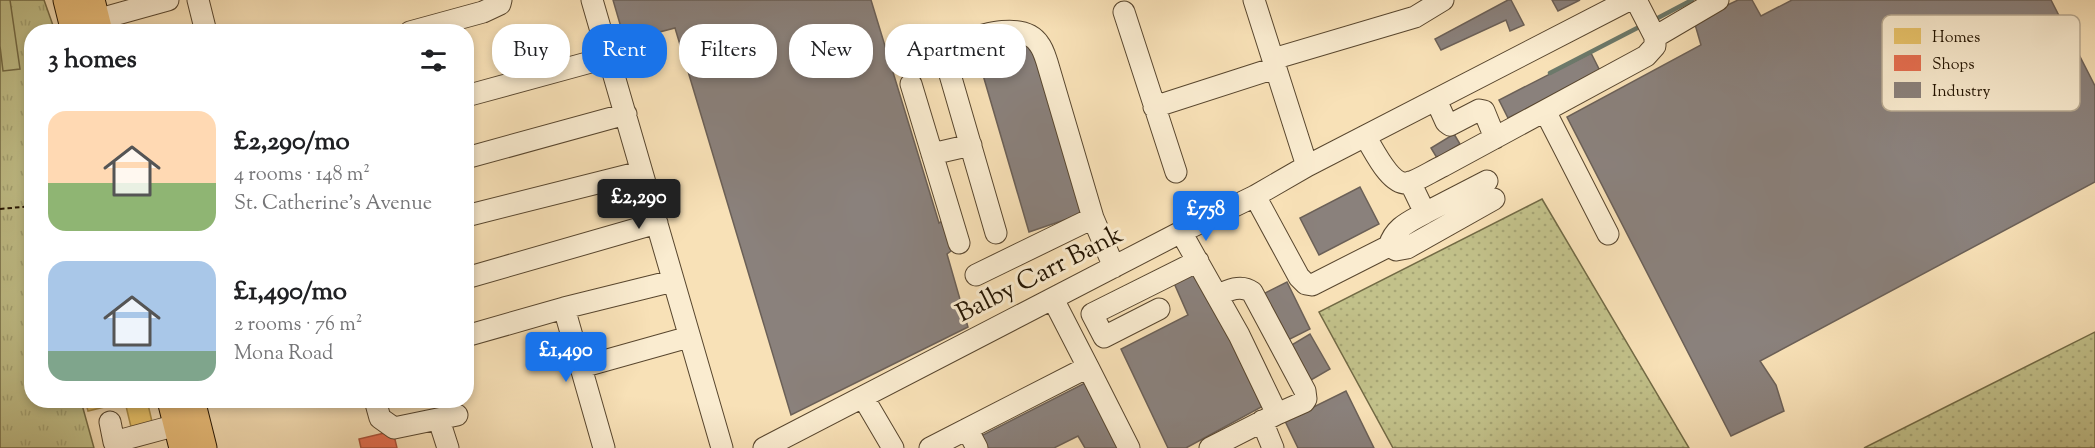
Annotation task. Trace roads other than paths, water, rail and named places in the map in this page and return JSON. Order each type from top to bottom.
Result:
[{"type":"main road","points":[[67,0],[90,21]]},
{"type":"main road","points":[[193,408],[203,448]]},
{"type":"street","points":[[90,21],[168,0]]},
{"type":"street","points":[[198,0],[204,24]]},
{"type":"street","points":[[439,24],[483,12],[500,4],[501,0]]},
{"type":"street","points":[[592,0],[599,24]]},
{"type":"street","points":[[1254,0],[1307,166]]},
{"type":"street","points":[[1154,107],[1274,63],[1415,18],[1443,0]]},
{"type":"street","name":"Balby Carr Bank","points":[[764,448],[1255,196],[1307,166],[1436,100],[1643,16],[1718,0]]},
{"type":"street","points":[[1124,12],[1176,172]]},
{"type":"street","points":[[1365,136],[1392,178],[1400,183],[1410,182],[1646,56],[1654,46],[1643,16]]},
{"type":"street","points":[[996,233],[942,47],[1003,31],[1016,31],[1028,35],[1039,43],[1047,62],[1093,218],[1114,267]]},
{"type":"street","points":[[474,94],[582,64]]},
{"type":"street","points":[[615,78],[722,448]]},
{"type":"street","points":[[911,84],[958,243]]},
{"type":"street","points":[[1436,100],[1446,122],[1450,125],[1479,110],[1484,111],[1495,138]]},
{"type":"street","points":[[1545,111],[1608,234]]},
{"type":"street","points":[[474,156],[626,114]]},
{"type":"street","points":[[932,154],[971,145]]},
{"type":"street","points":[[474,214],[641,172]]},
{"type":"street","points":[[1410,182],[1425,213]]},
{"type":"street","points":[[1255,196],[1299,278],[1306,284],[1312,285],[1389,246],[1392,236],[1399,227],[1425,213],[1490,190],[1407,248],[1396,250],[1389,246]]},
{"type":"street","points":[[976,275],[1093,218]]},
{"type":"street","points":[[474,276],[657,223]]},
{"type":"street","points":[[1181,232],[1244,345],[1269,418],[1273,448]]},
{"type":"street","points":[[1159,309],[1104,337],[1092,314],[1198,261]]},
{"type":"street","points":[[474,334],[564,308],[673,281]]},
{"type":"street","points":[[1210,448],[1306,399],[1305,391],[1252,292],[1240,287],[1217,296]]},
{"type":"street","points":[[1053,299],[1129,448]]},
{"type":"street","points":[[564,308],[604,448]]},
{"type":"street","points":[[582,367],[689,337]]},
{"type":"street","points":[[930,448],[972,439],[1088,367]]},
{"type":"street","points":[[863,397],[894,448]]},
{"type":"street","points":[[377,409],[394,428],[448,417],[448,448]]},
{"type":"street","points":[[110,422],[114,442],[177,425]]},
{"type":"waterway","points":[[1654,20],[1692,0]]},
{"type":"waterway","points":[[1550,73],[1643,25]]}]
